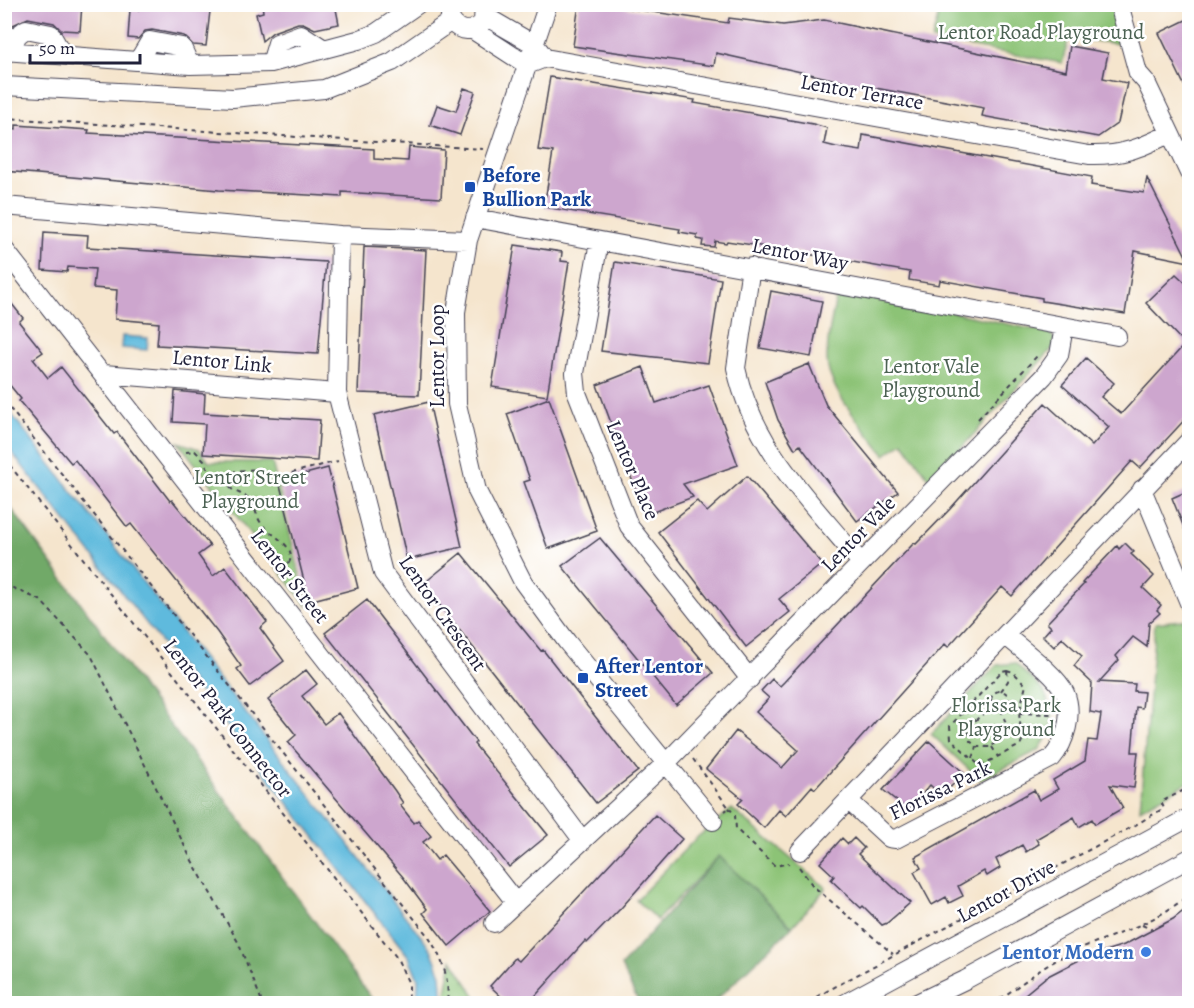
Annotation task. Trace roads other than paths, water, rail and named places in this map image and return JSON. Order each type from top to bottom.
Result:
[{"type":"street","name":"Lentor Loop","points":[[548,4],[540,51],[527,65],[468,240],[456,312],[457,404],[477,491],[523,582],[567,642],[713,822]]},
{"type":"street","points":[[1119,4],[1138,73],[1146,81],[1190,176]]},
{"type":"street","points":[[1129,4],[1148,69],[1146,81]]},
{"type":"street","points":[[7,51],[18,35],[26,29],[51,34],[63,55],[138,61],[150,41],[182,47],[190,65],[271,63],[277,43],[301,34],[324,49],[358,40],[407,8]]},
{"type":"street","points":[[484,10],[540,51]]},
{"type":"street","points":[[473,30],[483,22],[484,10]]},
{"type":"street","points":[[4,86],[233,98],[324,89],[392,62],[451,13],[461,30],[473,30],[527,65]]},
{"type":"street","points":[[358,40],[373,69]]},
{"type":"street","name":"Lentor Terrace","points":[[540,51],[1089,155],[1114,156],[1135,150],[1169,134]]},
{"type":"street","points":[[92,89],[93,58]]},
{"type":"street","points":[[4,206],[340,235],[468,240]]},
{"type":"street","name":"Lentor Way","points":[[475,218],[1117,336]]},
{"type":"street","name":"Lentor Crescent","points":[[340,235],[337,393],[386,579],[583,841]]},
{"type":"street","name":"Lentor Place","points":[[599,242],[574,373],[577,393],[629,526],[750,679]]},
{"type":"street","name":"Lentor Street","points":[[4,249],[516,903]]},
{"type":"street","points":[[751,267],[736,368],[740,385],[763,439],[779,466],[861,563]]},
{"type":"street","name":"Lentor Vale","points":[[666,763],[1044,376],[1059,355],[1064,327]]},
{"type":"street","name":"Lentor Link","points":[[104,374],[337,393]]},
{"type":"street","name":"Florissa Park","points":[[800,850],[1190,440]]},
{"type":"street","points":[[1142,489],[1190,605]]},
{"type":"street","name":"Florissa Park","points":[[848,800],[889,838],[896,839],[1052,758],[1062,747],[1068,716],[1065,693],[1005,634]]},
{"type":"street","points":[[494,922],[666,763]]},
{"type":"street","name":"Lentor Drive","points":[[847,1003],[872,997],[1190,817]]},
{"type":"street","points":[[915,1004],[965,980],[1190,858]]},
{"type":"street","points":[[941,1004],[965,980]]},
{"type":"water","points":[[122,336],[148,338],[147,350],[121,348]]},
{"type":"water","points":[[5,406],[431,949],[441,975],[443,1003],[417,1003],[418,979],[409,957],[5,444]]},
{"type":"place","name":"Before Bullion Park","points":[[470,187]]},
{"type":"place","name":"After Lentor Street","points":[[583,678]]},
{"type":"place","name":"Lentor Modern","points":[[1146,952]]},
{"type":"park label","name":"Lentor Road Playground","points":[[1041,32]]},
{"type":"park label","name":"Lentor Vale Playground","points":[[931,378]]},
{"type":"park label","name":"Lentor Street Playground","points":[[250,489]]},
{"type":"park label","name":"Florissa Park Playground","points":[[1006,717]]}]
